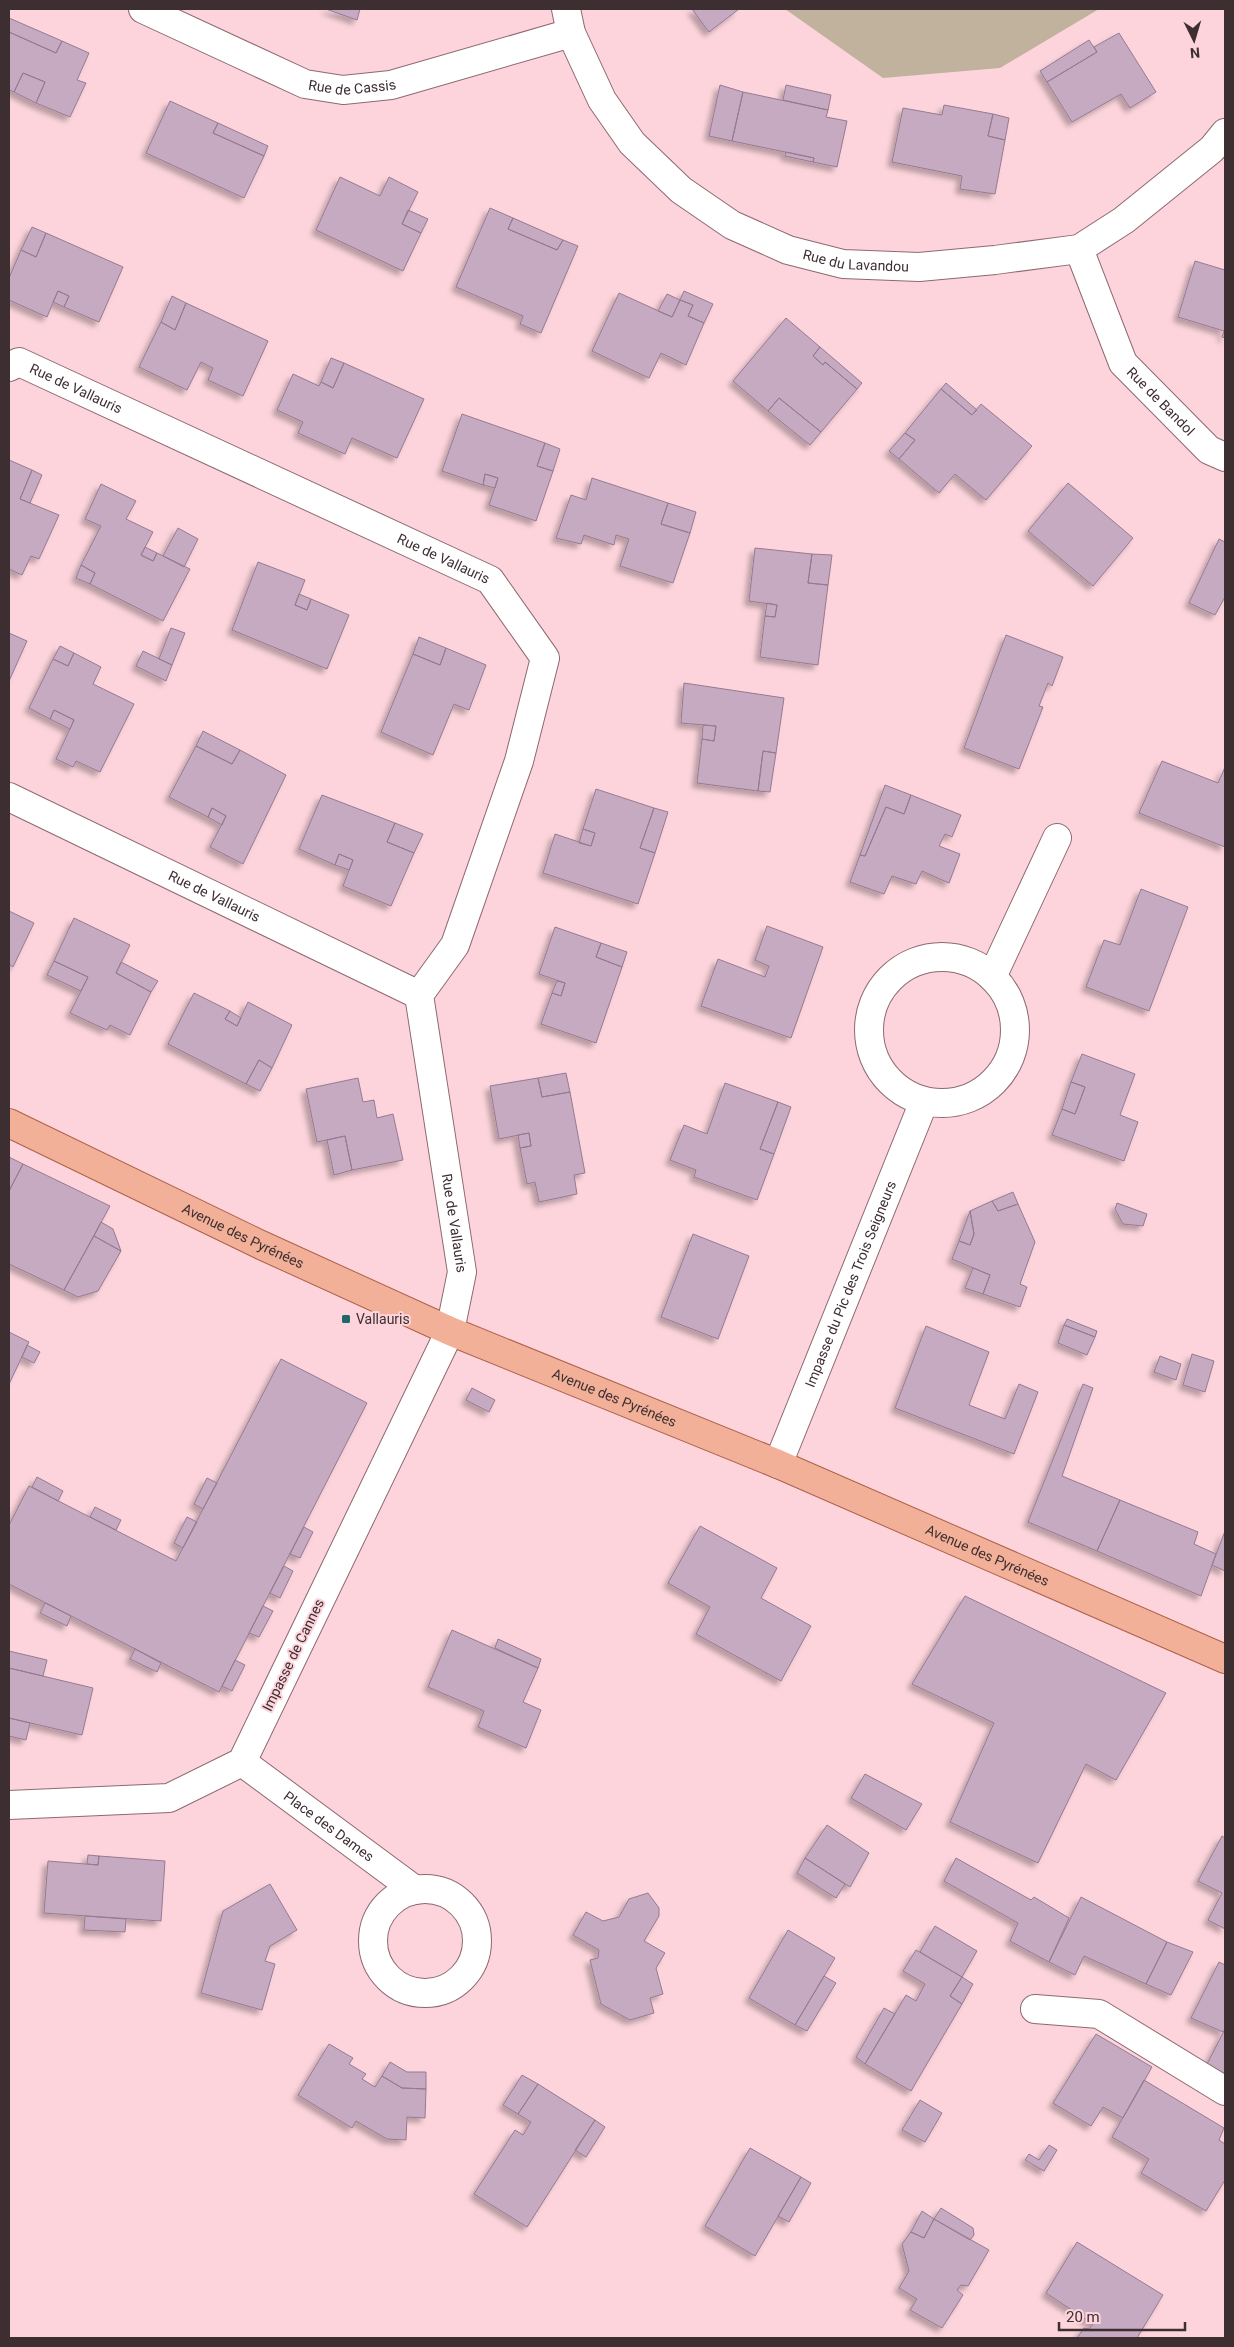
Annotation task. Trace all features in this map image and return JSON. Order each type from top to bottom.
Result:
[{"type":"main road","name":"Avenue des Pyrénées","points":[[9,1123],[260,1245],[450,1331],[778,1464],[1225,1659]]},
{"type":"street","name":"Rue de Cassis","points":[[142,9],[305,84],[343,90],[391,84],[569,21]]},
{"type":"street","name":"Rue du Lavandou","points":[[569,21],[602,100],[632,143],[681,190],[732,225],[788,250],[843,264],[919,267],[995,260],[1079,249],[1124,220],[1212,149],[1225,134]]},
{"type":"street","name":"Rue de Bandol","points":[[1079,249],[1123,363],[1209,450],[1225,457]]},
{"type":"street","name":"Rue de Vallauris","points":[[9,367],[18,362],[490,580],[545,658],[519,761],[455,945],[419,995],[462,1272],[450,1331]]},
{"type":"street","name":"Rue de Vallauris","points":[[9,797],[419,995]]},
{"type":"street","points":[[992,977],[1057,838]]},
{"type":"street","points":[[942,957],[971,963],[992,977],[1011,1006],[1016,1031],[1014,1045],[1004,1068],[995,1080],[975,1096],[959,1101],[923,1104],[895,1086],[884,1075],[872,1053],[868,1029],[874,1004],[880,990],[898,972],[917,961],[942,957]]},
{"type":"street","name":"Impasse du Pic des Trois Seigneurs","points":[[778,1464],[923,1104]]},
{"type":"street","name":"Impasse de Cannes","points":[[242,1762],[450,1331]]},
{"type":"street","points":[[9,1805],[169,1798],[242,1762]]},
{"type":"street","name":"Place des Dames","points":[[242,1762],[415,1890]]},
{"type":"street","points":[[1035,2009],[1099,2014],[1225,2091]]},
{"type":"shaded area","points":[[785,9],[1099,9],[1000,68],[883,78]]},
{"type":"building","points":[[326,9],[360,9],[357,20]]},
{"type":"building","points":[[692,9],[739,9],[709,32]]},
{"type":"building","points":[[9,18],[62,41],[56,53],[9,32]]},
{"type":"building","points":[[9,32],[56,53],[62,41],[89,53],[77,80],[86,83],[70,117],[36,103],[45,82],[23,73],[14,92],[9,90]]},
{"type":"building","points":[[1119,33],[1156,92],[1130,108],[1121,94],[1072,122],[1047,82],[1097,52],[1094,47]]},
{"type":"building","points":[[1089,40],[1097,52],[1047,82],[1040,71]]},
{"type":"building","points":[[23,73],[45,82],[36,103],[14,92]]},
{"type":"building","points":[[720,85],[743,92],[732,141],[709,136]]},
{"type":"building","points":[[786,85],[831,95],[828,110],[783,100]]},
{"type":"building","points":[[743,92],[828,110],[826,117],[847,121],[837,167],[813,162],[814,158],[732,141]]},
{"type":"building","points":[[170,101],[218,123],[213,133],[264,156],[244,198],[146,153]]},
{"type":"building","points":[[944,105],[993,114],[988,136],[1005,140],[995,194],[960,189],[962,176],[892,162],[903,108],[942,115]]},
{"type":"building","points":[[993,114],[1009,118],[1005,140],[988,136]]},
{"type":"building","points":[[218,123],[268,146],[264,156],[213,133]]},
{"type":"building","points":[[786,152],[814,158],[813,162],[785,156]]},
{"type":"building","points":[[340,177],[380,196],[389,177],[418,192],[402,224],[421,233],[403,271],[316,230]]},
{"type":"building","points":[[490,208],[513,218],[508,229],[557,250],[563,240],[578,246],[541,333],[520,324],[523,316],[456,287]]},
{"type":"building","points":[[408,210],[428,219],[421,233],[402,224]]},
{"type":"building","points":[[513,218],[563,240],[557,250],[508,229]]},
{"type":"building","points":[[32,227],[46,233],[36,257],[21,250]]},
{"type":"building","points":[[46,233],[123,267],[99,322],[64,307],[69,296],[58,291],[47,317],[9,300],[9,278],[21,250],[36,257]]},
{"type":"building","points":[[1195,261],[1225,270],[1225,338],[1222,337],[1224,331],[1178,317]]},
{"type":"building","points":[[58,291],[69,296],[64,307],[53,302]]},
{"type":"building","points":[[684,291],[713,304],[704,323],[688,316],[693,305],[680,300]]},
{"type":"building","points":[[619,293],[672,317],[680,300],[693,305],[688,316],[704,323],[686,365],[661,353],[649,378],[592,351]]},
{"type":"building","points":[[667,294],[680,300],[672,317],[658,311]]},
{"type":"building","points":[[172,296],[186,303],[175,330],[161,322]]},
{"type":"building","points":[[186,303],[268,341],[243,396],[208,380],[213,368],[201,362],[187,390],[139,367],[161,322],[175,330]]},
{"type":"building","points":[[786,318],[820,347],[813,356],[823,365],[825,362],[857,389],[821,432],[779,398],[768,411],[733,381]]},
{"type":"building","points":[[820,347],[862,383],[857,389],[825,362],[823,365],[813,356]]},
{"type":"building","points":[[331,358],[344,363],[333,388],[321,382]]},
{"type":"building","points":[[344,363],[424,399],[397,458],[352,438],[345,454],[298,433],[303,422],[277,410],[293,374],[319,386],[321,382],[333,388]]},
{"type":"building","points":[[946,383],[977,410],[972,415],[941,389]]},
{"type":"building","points":[[941,389],[972,415],[981,404],[1032,446],[986,500],[955,474],[939,493],[899,459],[915,440],[905,433]]},
{"type":"building","points":[[779,398],[821,432],[810,445],[768,411]]},
{"type":"building","points":[[462,414],[545,443],[537,466],[553,471],[536,521],[489,505],[498,478],[485,474],[483,485],[442,471]]},
{"type":"building","points":[[905,433],[915,440],[899,459],[889,451]]},
{"type":"building","points":[[545,443],[560,449],[553,471],[537,466]]},
{"type":"building","points":[[9,460],[32,470],[20,499],[59,515],[39,559],[31,556],[22,575],[9,569]]},
{"type":"building","points":[[32,470],[42,475],[30,503],[20,499]]},
{"type":"building","points":[[485,474],[498,478],[495,488],[483,485]]},
{"type":"building","points":[[592,478],[668,503],[661,524],[690,533],[673,583],[620,566],[629,539],[616,535],[614,545],[584,535],[581,544],[556,538],[571,495],[586,500]]},
{"type":"building","points":[[1068,483],[1133,538],[1093,586],[1028,531]]},
{"type":"building","points":[[101,484],[136,501],[126,519],[153,532],[141,555],[153,561],[157,553],[190,569],[163,621],[90,584],[95,573],[81,565],[101,526],[85,519]]},
{"type":"building","points":[[668,503],[696,512],[690,533],[661,524]]},
{"type":"building","points":[[178,528],[198,539],[184,567],[163,556]]},
{"type":"building","points":[[1219,539],[1225,542],[1225,597],[1215,615],[1189,603]]},
{"type":"building","points":[[145,547],[157,553],[153,561],[141,555]]},
{"type":"building","points":[[755,548],[812,554],[808,583],[828,585],[818,665],[760,657],[765,616],[775,617],[777,605],[749,601]]},
{"type":"building","points":[[812,554],[832,555],[828,585],[808,583]]},
{"type":"building","points":[[258,562],[305,580],[295,605],[307,610],[311,599],[349,615],[327,669],[232,630]]},
{"type":"building","points":[[81,565],[95,573],[90,584],[76,578]]},
{"type":"building","points":[[299,594],[311,599],[307,610],[295,605]]},
{"type":"building","points":[[767,603],[777,605],[775,617],[765,616]]},
{"type":"building","points":[[171,628],[185,633],[172,665],[159,659]]},
{"type":"building","points":[[9,633],[27,641],[9,681]]},
{"type":"building","points":[[1006,635],[1063,657],[1052,686],[1048,683],[1039,706],[1043,707],[1019,769],[964,748]]},
{"type":"building","points":[[419,637],[446,648],[440,665],[413,654]]},
{"type":"building","points":[[60,646],[74,653],[68,666],[53,659]]},
{"type":"building","points":[[446,648],[486,665],[469,710],[454,704],[433,755],[381,732],[413,654],[440,665]]},
{"type":"building","points":[[143,651],[172,665],[166,681],[136,666]]},
{"type":"building","points":[[74,653],[101,667],[93,684],[134,704],[100,772],[76,761],[73,767],[56,759],[74,720],[54,710],[50,719],[29,708],[53,659],[68,666]]},
{"type":"building","points":[[684,683],[784,698],[776,753],[763,751],[758,791],[697,783],[702,739],[714,741],[716,726],[681,723]]},
{"type":"building","points":[[54,710],[74,720],[70,729],[50,719]]},
{"type":"building","points":[[703,725],[716,726],[714,741],[702,739]]},
{"type":"building","points":[[203,731],[240,750],[232,764],[196,746]]},
{"type":"building","points":[[196,746],[232,764],[240,750],[286,775],[243,864],[210,847],[226,816],[212,808],[208,817],[169,797]]},
{"type":"building","points":[[763,751],[776,753],[770,792],[758,791]]},
{"type":"building","points":[[1162,761],[1218,783],[1225,767],[1225,847],[1139,813]]},
{"type":"building","points":[[885,785],[911,795],[904,814],[886,807],[865,856],[860,855]]},
{"type":"building","points":[[596,789],[654,808],[640,848],[655,853],[638,904],[543,873],[555,834],[591,846],[595,833],[583,829]]},
{"type":"building","points":[[322,795],[395,823],[387,842],[414,853],[391,906],[343,886],[353,860],[339,854],[335,865],[299,849]]},
{"type":"building","points":[[911,795],[961,815],[952,837],[945,834],[939,846],[960,854],[949,883],[922,871],[916,884],[892,876],[884,894],[850,882],[860,855],[865,856],[886,807],[904,814]]},
{"type":"building","points":[[212,808],[226,816],[222,825],[208,817]]},
{"type":"building","points":[[654,808],[668,812],[655,853],[640,848]]},
{"type":"building","points":[[395,823],[423,834],[414,853],[387,842]]},
{"type":"building","points":[[583,829],[595,833],[591,846],[579,843]]},
{"type":"building","points":[[339,854],[353,860],[349,870],[335,865]]},
{"type":"building","points":[[1141,889],[1188,907],[1149,1011],[1086,987],[1104,940],[1120,945]]},
{"type":"building","points":[[9,911],[34,923],[13,967],[9,964]]},
{"type":"building","points":[[74,918],[130,945],[116,973],[151,992],[130,1035],[110,1025],[107,1030],[70,1013],[88,977],[54,961]]},
{"type":"building","points":[[767,926],[823,947],[791,1038],[701,1006],[718,959],[765,977],[769,966],[755,960]]},
{"type":"building","points":[[555,927],[601,943],[596,957],[622,967],[596,1043],[541,1024],[552,993],[561,996],[565,983],[539,974]]},
{"type":"building","points":[[601,943],[627,952],[622,967],[596,957]]},
{"type":"building","points":[[54,961],[88,977],[81,991],[47,975]]},
{"type":"building","points":[[121,962],[158,981],[151,992],[116,973]]},
{"type":"building","points":[[557,981],[565,983],[561,996],[552,993]]},
{"type":"building","points":[[194,993],[230,1011],[225,1019],[237,1026],[248,1002],[292,1025],[272,1068],[259,1060],[246,1084],[168,1044]]},
{"type":"building","points":[[230,1011],[241,1018],[237,1026],[225,1019]]},
{"type":"building","points":[[1082,1054],[1135,1074],[1120,1115],[1138,1122],[1124,1161],[1052,1135],[1062,1109],[1075,1114],[1085,1087],[1071,1082]]},
{"type":"building","points":[[259,1060],[272,1068],[260,1091],[246,1084]]},
{"type":"building","points":[[566,1073],[570,1092],[542,1097],[538,1078]]},
{"type":"building","points":[[358,1078],[363,1102],[374,1100],[377,1118],[393,1114],[403,1160],[352,1170],[345,1136],[317,1142],[306,1089]]},
{"type":"building","points":[[538,1078],[542,1097],[570,1092],[585,1173],[574,1175],[577,1194],[539,1202],[535,1182],[527,1184],[520,1148],[531,1146],[529,1133],[499,1139],[490,1086]]},
{"type":"building","points":[[1071,1082],[1085,1087],[1075,1114],[1062,1109]]},
{"type":"building","points":[[725,1083],[778,1102],[760,1149],[774,1154],[757,1200],[694,1177],[696,1170],[670,1160],[684,1125],[707,1134]]},
{"type":"building","points":[[778,1102],[791,1107],[774,1154],[760,1149]]},
{"type":"building","points":[[529,1133],[531,1146],[520,1148],[518,1135]]},
{"type":"building","points":[[345,1136],[352,1170],[334,1175],[327,1140]]},
{"type":"building","points":[[9,1157],[23,1164],[9,1191]]},
{"type":"building","points":[[23,1164],[110,1206],[64,1290],[9,1264],[9,1191]]},
{"type":"building","points":[[1013,1192],[1018,1204],[998,1211],[992,1201]]},
{"type":"building","points":[[992,1201],[998,1211],[1018,1204],[1035,1242],[1020,1284],[1027,1287],[1020,1307],[983,1294],[990,1275],[952,1259],[959,1241],[970,1245],[974,1234],[970,1211]]},
{"type":"building","points":[[1117,1203],[1147,1214],[1143,1226],[1123,1224],[1115,1209]]},
{"type":"building","points":[[970,1211],[974,1234],[970,1245],[959,1241]]},
{"type":"building","points":[[101,1222],[113,1229],[121,1251],[94,1236]]},
{"type":"building","points":[[693,1234],[749,1256],[718,1339],[661,1317]]},
{"type":"building","points":[[94,1236],[121,1251],[98,1291],[78,1297],[64,1290]]},
{"type":"building","points":[[973,1268],[990,1275],[983,1294],[965,1288]]},
{"type":"building","points":[[1067,1319],[1097,1331],[1095,1337],[1064,1325]]},
{"type":"building","points":[[1064,1325],[1095,1337],[1087,1355],[1058,1343]]},
{"type":"building","points":[[926,1326],[989,1352],[969,1405],[1005,1419],[1019,1384],[1038,1392],[1014,1454],[895,1408]]},
{"type":"building","points":[[9,1332],[29,1342],[9,1384]]},
{"type":"building","points":[[27,1345],[40,1352],[34,1363],[22,1357]]},
{"type":"building","points":[[1192,1354],[1214,1361],[1205,1392],[1183,1385]]},
{"type":"building","points":[[1160,1356],[1181,1364],[1176,1380],[1154,1372]]},
{"type":"building","points":[[281,1359],[367,1403],[219,1692],[9,1584],[9,1525],[29,1486],[176,1561]]},
{"type":"building","points":[[1083,1384],[1093,1388],[1062,1476],[1120,1500],[1097,1551],[1028,1522]]},
{"type":"building","points":[[472,1388],[495,1400],[489,1412],[466,1400]]},
{"type":"building","points":[[37,1477],[63,1491],[58,1501],[32,1487]]},
{"type":"building","points":[[207,1478],[217,1483],[203,1509],[194,1504]]},
{"type":"building","points":[[1120,1500],[1198,1532],[1194,1544],[1216,1554],[1201,1596],[1097,1551]]},
{"type":"building","points":[[95,1507],[121,1520],[116,1530],[90,1517]]},
{"type":"building","points":[[187,1517],[197,1522],[183,1548],[174,1543]]},
{"type":"building","points":[[700,1526],[777,1568],[761,1598],[811,1626],[781,1681],[696,1634],[710,1607],[668,1583]]},
{"type":"building","points":[[304,1527],[313,1532],[300,1558],[290,1554]]},
{"type":"building","points":[[1225,1531],[1225,1571],[1212,1565]]},
{"type":"building","points":[[284,1566],[293,1571],[280,1598],[270,1593]]},
{"type":"building","points":[[965,1596],[1166,1693],[1116,1780],[1086,1764],[1038,1863],[950,1822],[994,1723],[912,1684]]},
{"type":"building","points":[[45,1603],[71,1616],[67,1626],[40,1613]]},
{"type":"building","points":[[263,1606],[273,1611],[259,1637],[249,1633]]},
{"type":"building","points":[[452,1630],[538,1668],[523,1702],[541,1710],[526,1748],[478,1727],[484,1711],[428,1687]]},
{"type":"building","points":[[498,1639],[541,1659],[538,1668],[495,1648]]},
{"type":"building","points":[[135,1649],[161,1663],[157,1672],[130,1659]]},
{"type":"building","points":[[9,1651],[47,1660],[43,1676],[9,1668]]},
{"type":"building","points":[[235,1660],[245,1665],[232,1691],[222,1686]]},
{"type":"building","points":[[9,1668],[93,1688],[82,1735],[9,1718]]},
{"type":"building","points":[[9,1718],[30,1723],[26,1740],[9,1736]]},
{"type":"building","points":[[865,1774],[922,1804],[906,1830],[851,1798]]},
{"type":"building","points":[[827,1825],[869,1853],[850,1887],[805,1858]]},
{"type":"building","points":[[1222,1836],[1225,1838],[1225,1929],[1208,1920],[1222,1893],[1198,1881]]},
{"type":"building","points":[[88,1855],[99,1856],[98,1865],[87,1864]]},
{"type":"building","points":[[99,1856],[165,1861],[161,1921],[44,1913],[48,1861],[98,1865]]},
{"type":"building","points":[[805,1858],[845,1884],[836,1898],[797,1873]]},
{"type":"building","points":[[956,1858],[1031,1900],[1034,1897],[1069,1918],[1049,1962],[1010,1941],[1018,1923],[944,1881]]},
{"type":"building","points":[[270,1884],[297,1930],[270,1946],[265,1961],[275,1964],[262,2010],[201,1993],[223,1911]]},
{"type":"building","points":[[648,1893],[659,1908],[659,1916],[644,1941],[665,1953],[656,1968],[663,1994],[650,1998],[654,2013],[630,2020],[601,2004],[590,1960],[598,1958],[599,1950],[573,1935],[586,1912],[603,1921],[619,1917],[629,1899]]},
{"type":"building","points":[[1081,1897],[1167,1942],[1146,1984],[1084,1956],[1075,1975],[1049,1962]]},
{"type":"building","points":[[85,1916],[126,1919],[125,1932],[84,1930]]},
{"type":"building","points":[[935,1926],[977,1951],[962,1977],[920,1952]]},
{"type":"building","points":[[788,1930],[835,1958],[795,2025],[749,1998]]},
{"type":"building","points":[[1167,1942],[1193,1952],[1171,1995],[1146,1984]]},
{"type":"building","points":[[916,1950],[962,1977],[950,1996],[962,2004],[911,2091],[865,2064],[906,1995],[916,2001],[925,1984],[903,1971]]},
{"type":"building","points":[[1219,1962],[1225,1965],[1225,2029],[1223,2032],[1191,2018]]},
{"type":"building","points":[[824,1976],[836,1983],[807,2031],[795,2025]]},
{"type":"building","points":[[962,1977],[973,1984],[962,2004],[950,1996]]},
{"type":"building","points":[[884,2008],[895,2014],[865,2064],[856,2057]]},
{"type":"building","points":[[1225,2029],[1225,2074],[1207,2064]]},
{"type":"building","points":[[1096,2034],[1152,2067],[1123,2118],[1103,2107],[1091,2126],[1053,2103]]},
{"type":"building","points":[[329,2044],[353,2058],[349,2064],[366,2074],[362,2079],[375,2087],[382,2076],[402,2088],[426,2089],[425,2118],[407,2117],[406,2140],[387,2139],[356,2121],[352,2128],[298,2095]]},
{"type":"building","points":[[390,2062],[407,2072],[426,2072],[426,2089],[402,2088],[382,2076]]},
{"type":"building","points":[[522,2075],[538,2084],[518,2114],[503,2105]]},
{"type":"building","points":[[1144,2080],[1224,2128],[1219,2140],[1225,2144],[1225,2180],[1206,2211],[1141,2173],[1149,2159],[1112,2137]]},
{"type":"building","points":[[538,2084],[595,2120],[527,2227],[474,2194],[515,2130],[523,2135],[531,2122],[518,2114]]},
{"type":"building","points":[[920,2100],[942,2113],[925,2142],[902,2130]]},
{"type":"building","points":[[595,2120],[605,2127],[586,2157],[575,2150]]},
{"type":"building","points":[[1049,2145],[1057,2150],[1044,2171],[1025,2160],[1029,2154],[1039,2160]]},
{"type":"building","points":[[750,2148],[801,2177],[755,2256],[705,2226]]},
{"type":"building","points":[[801,2177],[811,2183],[789,2222],[778,2216]]},
{"type":"building","points":[[941,2208],[973,2228],[974,2235],[970,2240],[934,2219]]},
{"type":"building","points":[[922,2211],[934,2219],[924,2238],[911,2232]]},
{"type":"building","points":[[934,2219],[989,2250],[968,2286],[961,2285],[957,2290],[963,2295],[942,2328],[910,2310],[917,2299],[899,2288],[909,2271],[902,2244],[911,2232],[924,2238]]},
{"type":"building","points":[[1077,2242],[1163,2295],[1137,2338],[1077,2338],[1084,2328],[1089,2329],[1093,2324],[1046,2293]]},
{"type":"place","name":"Vallauris","points":[[346,1319]]}]
